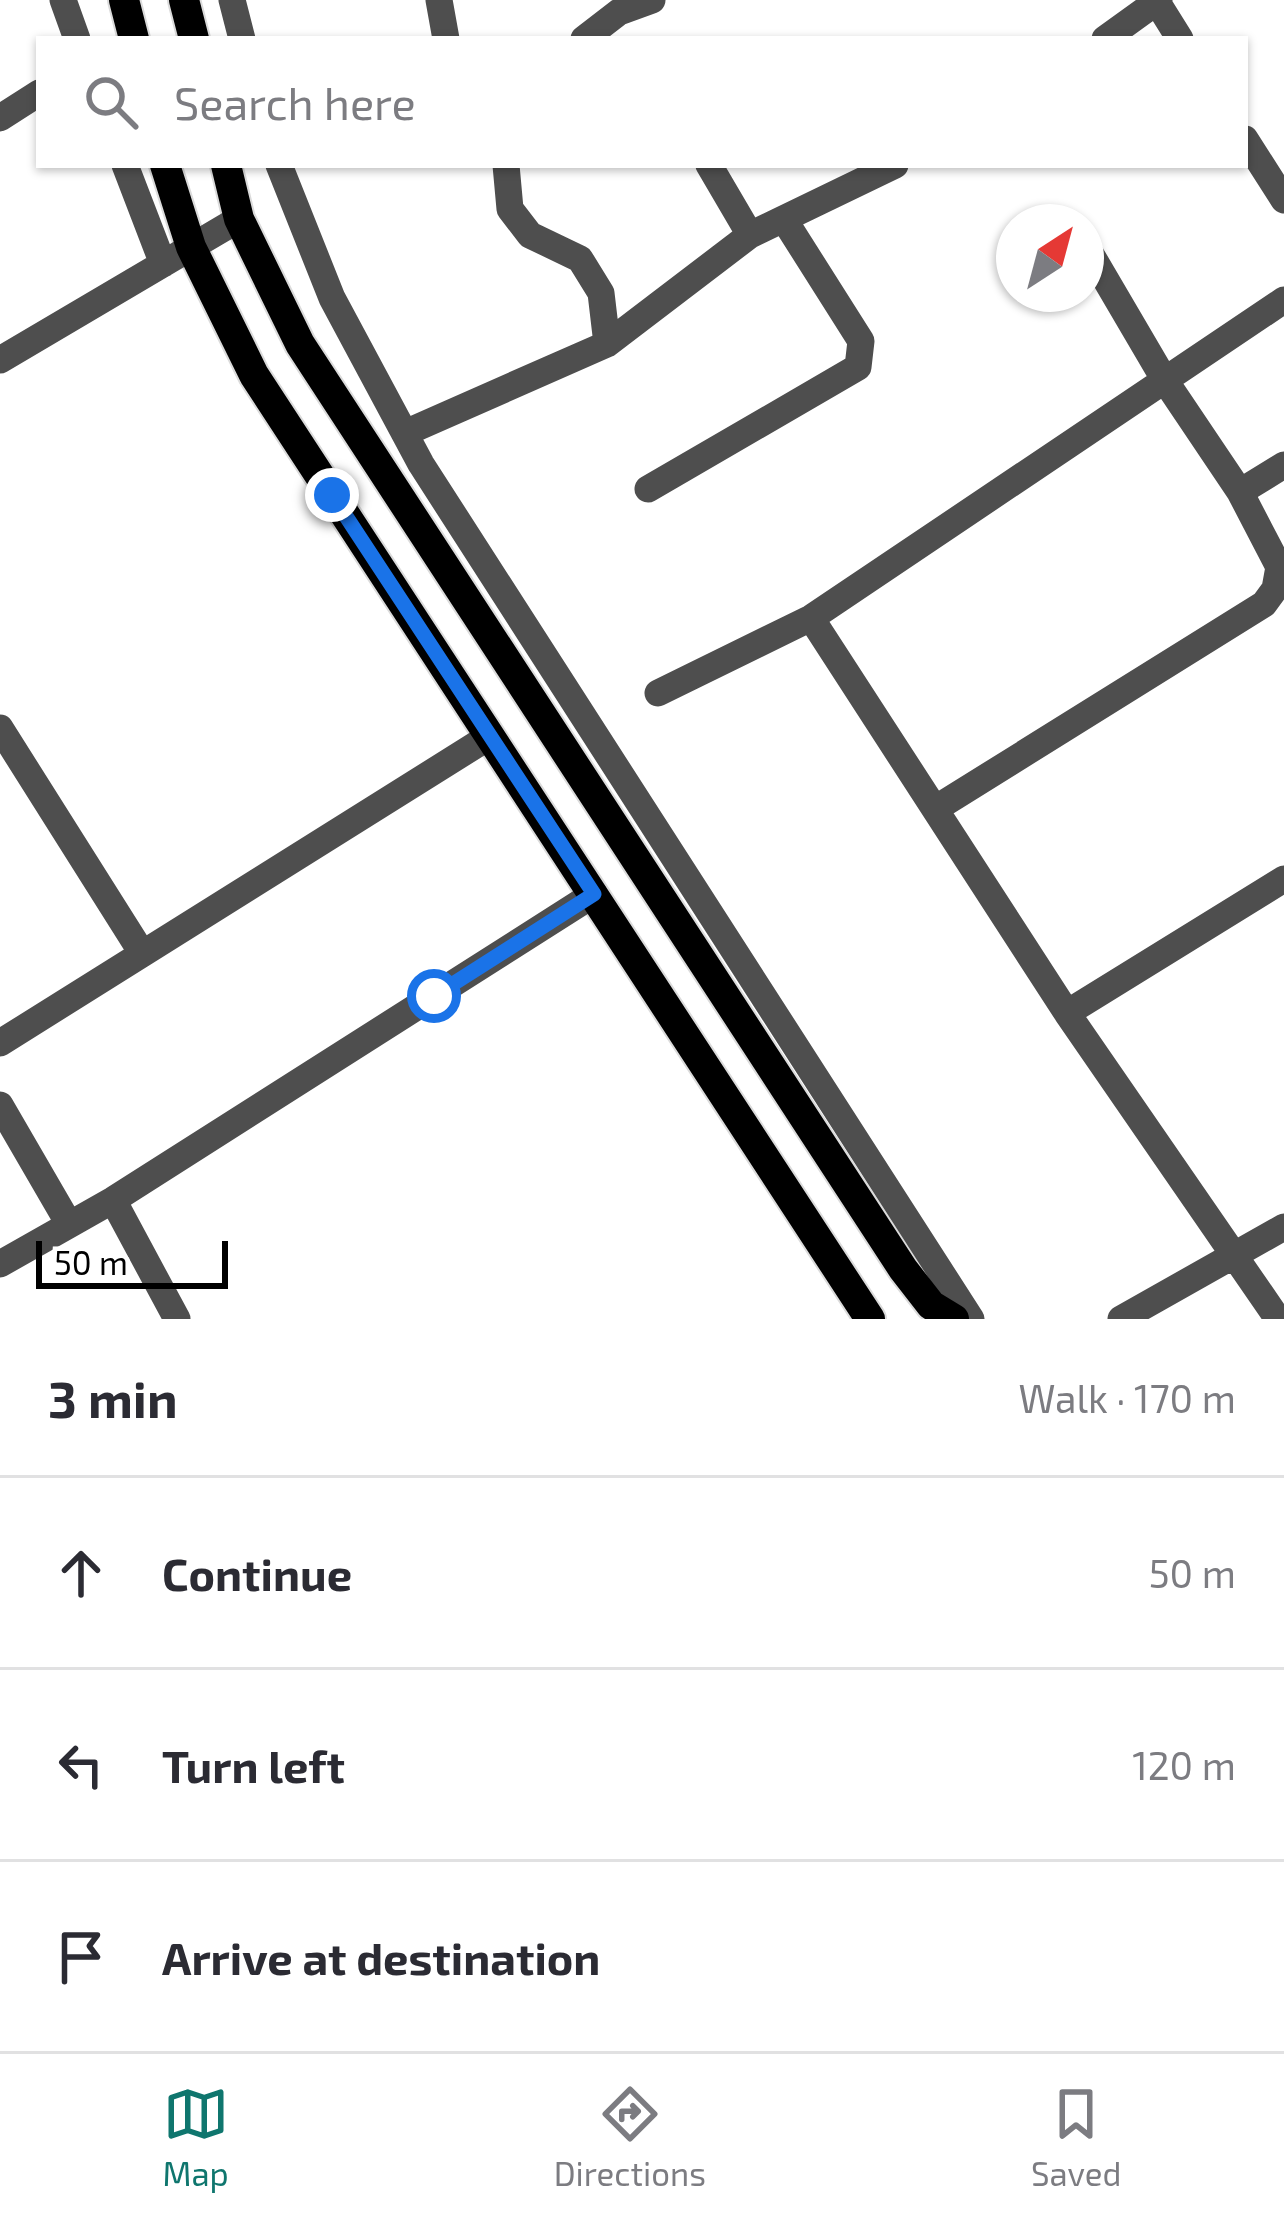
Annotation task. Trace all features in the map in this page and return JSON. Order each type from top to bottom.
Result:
[{"type":"main road","points":[[124,0],[133,36]]},
{"type":"main road","points":[[184,0],[193,36]]},
{"type":"main road","points":[[166,168],[191,247],[254,375],[870,1319]]},
{"type":"main road","points":[[227,168],[239,219],[300,344],[903,1269],[931,1305],[954,1319]]},
{"type":"street","points":[[63,0],[76,36]]},
{"type":"street","points":[[232,0],[241,36]]},
{"type":"street","points":[[439,0],[445,36]]},
{"type":"street","points":[[588,36],[619,12],[652,0]]},
{"type":"street","points":[[1109,36],[1158,1],[1178,36]]},
{"type":"street","points":[[619,12],[633,36]]},
{"type":"street","points":[[0,118],[36,95]]},
{"type":"street","points":[[1248,145],[1284,200]]},
{"type":"street","points":[[126,168],[163,264]]},
{"type":"street","points":[[279,168],[332,298],[434,483],[971,1319]]},
{"type":"street","points":[[506,168],[510,209],[530,235],[580,259],[601,293],[607,344]]},
{"type":"street","points":[[711,168],[751,236]]},
{"type":"street","points":[[405,433],[607,344],[751,236],[889,168]]},
{"type":"street","points":[[0,360],[239,219]]},
{"type":"street","points":[[648,489],[858,368],[861,341],[785,220]]},
{"type":"street","points":[[934,809],[1264,604],[1275,589],[1279,567],[1240,491],[1164,379],[1104,277]]},
{"type":"street","points":[[658,693],[811,618],[1284,300]]},
{"type":"street","points":[[1240,491],[1284,465]]},
{"type":"street","points":[[811,618],[1067,1013],[1278,1319]]},
{"type":"street","points":[[0,728],[142,953]]},
{"type":"street","points":[[0,1043],[490,736]]},
{"type":"street","points":[[1067,1013],[1284,879]]},
{"type":"street","points":[[0,1264],[113,1200],[594,894]]},
{"type":"street","points":[[0,1106],[70,1224]]},
{"type":"street","points":[[113,1200],[177,1319]]},
{"type":"street","points":[[1121,1319],[1284,1227]]},
{"type":"route","points":[[332,495],[594,894],[434,996]]}]
